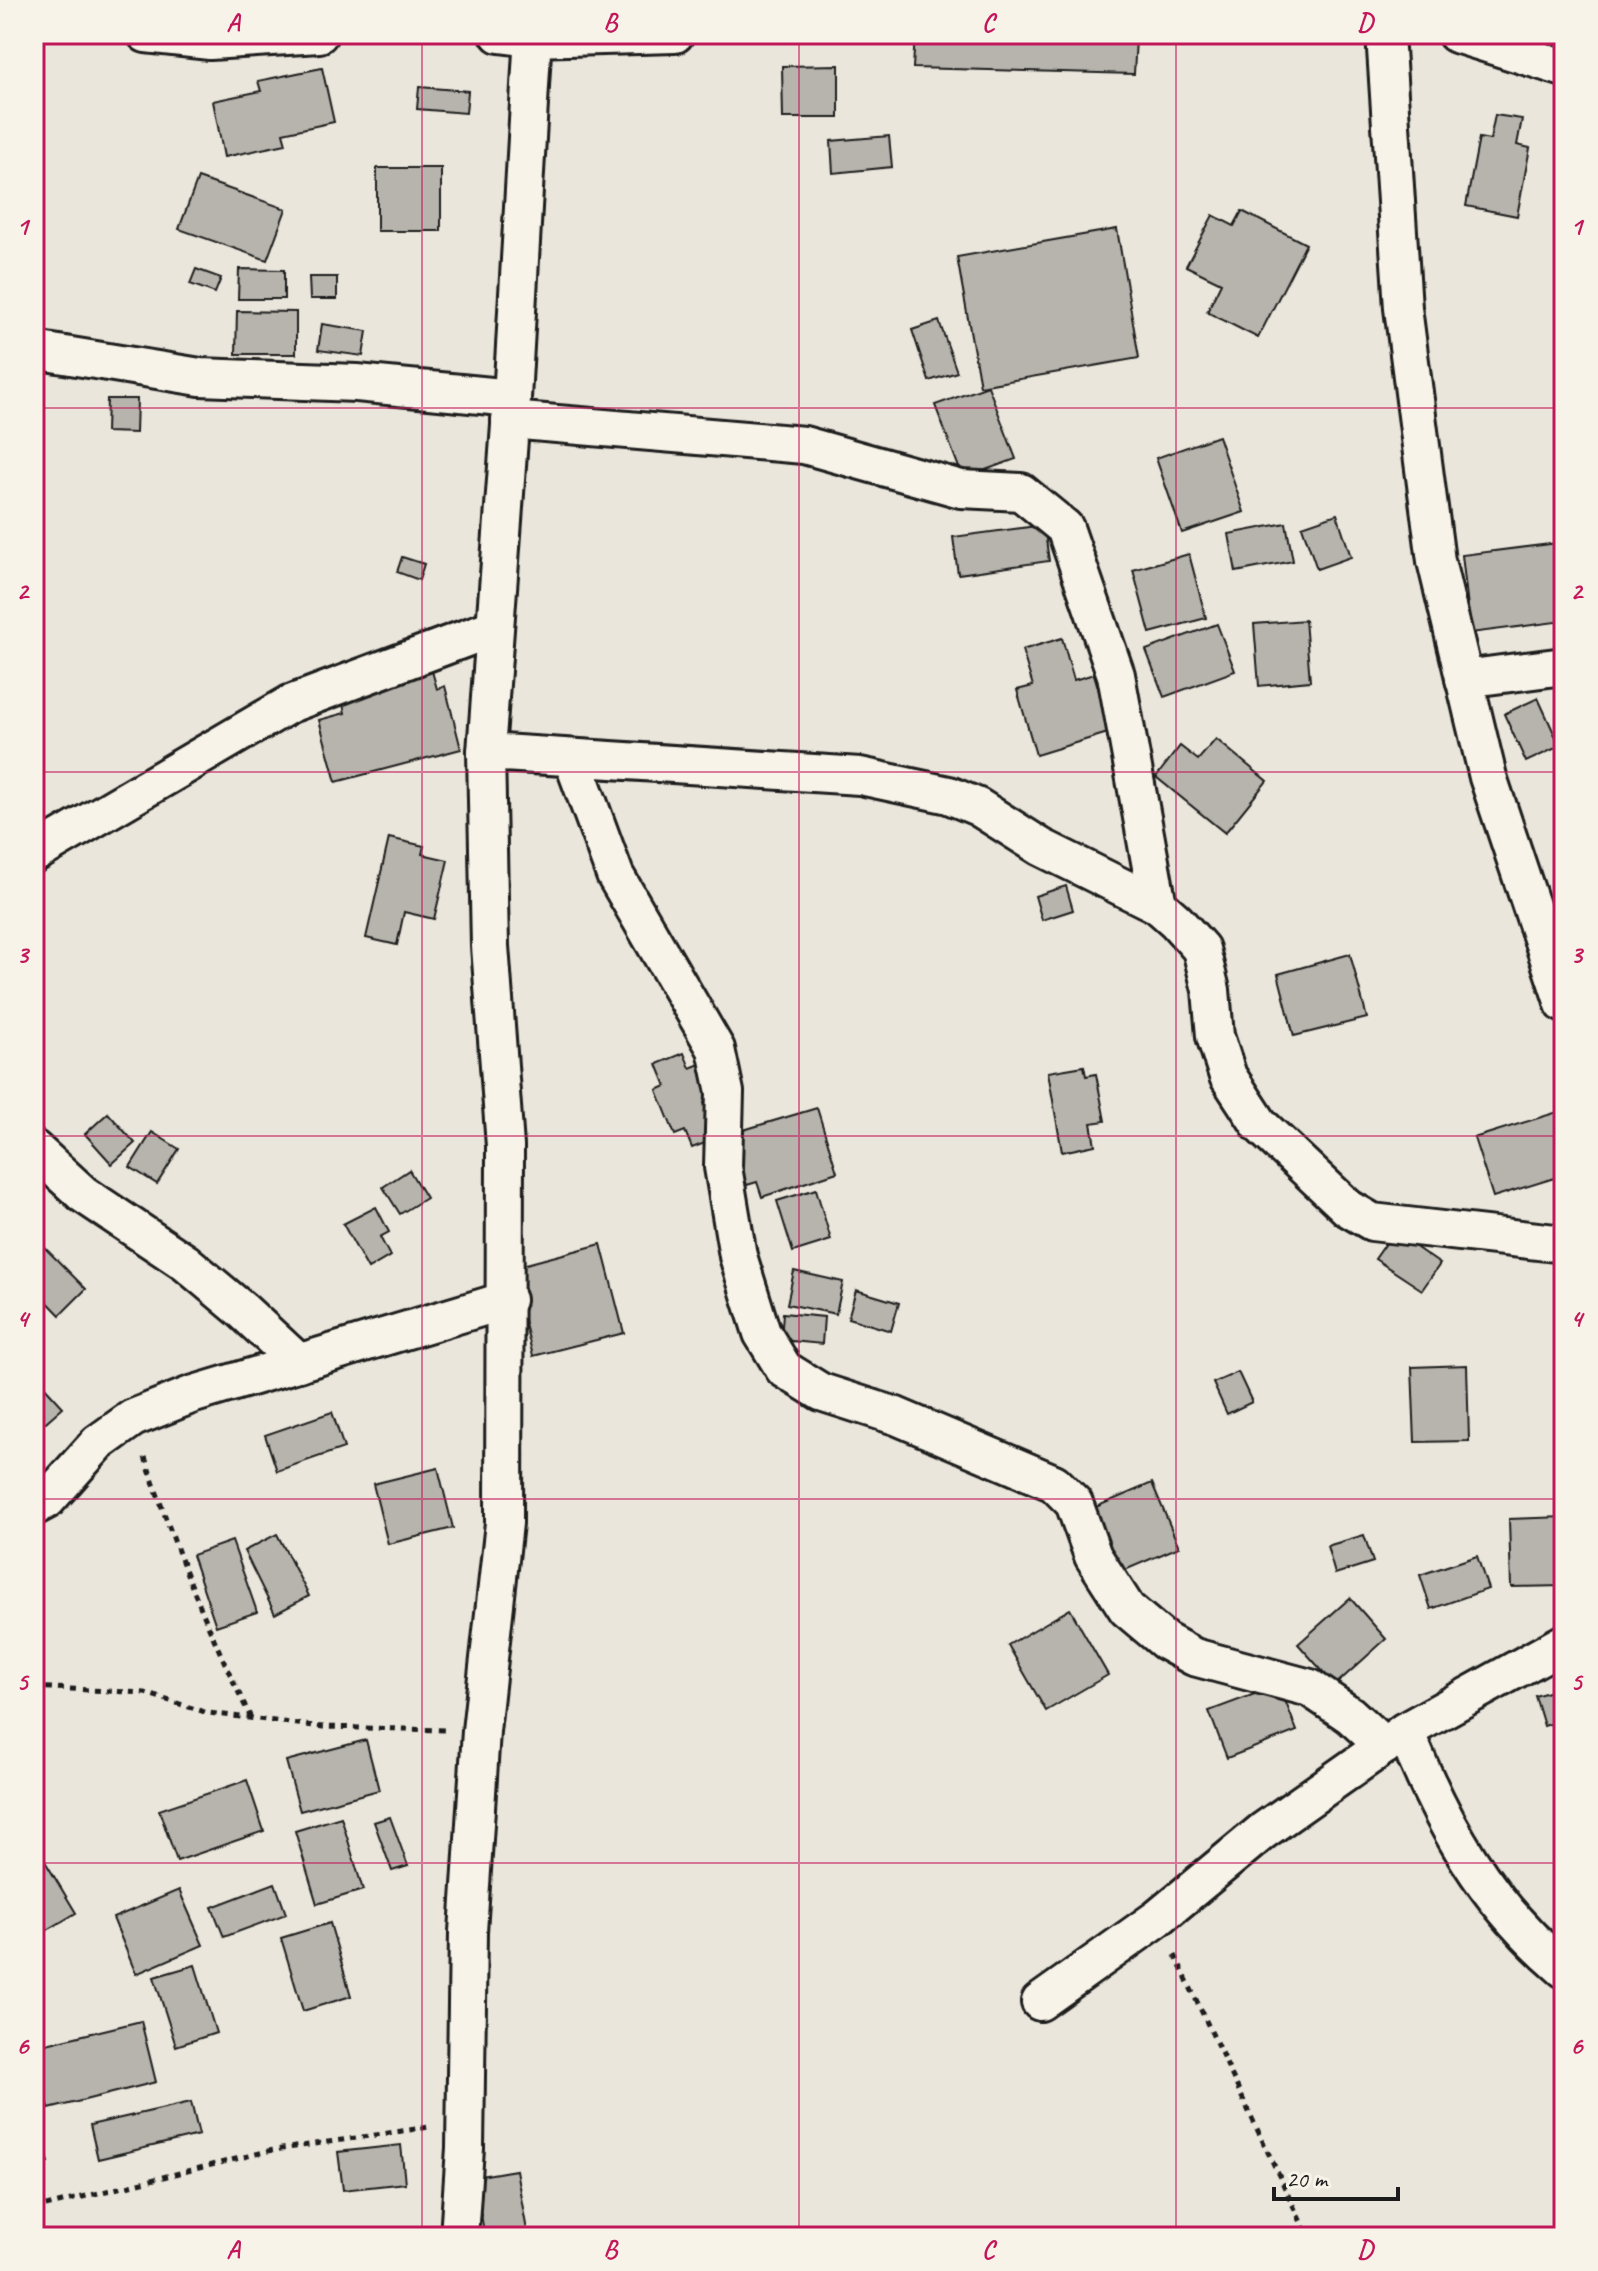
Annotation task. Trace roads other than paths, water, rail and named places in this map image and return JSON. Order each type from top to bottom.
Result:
[{"type":"street","points":[[146,34],[210,41],[319,34]]},
{"type":"street","points":[[459,2237],[465,2123],[468,1932],[481,1731],[504,1523],[507,1300],[505,1146],[490,946],[486,752],[511,409],[521,35],[675,34]]},
{"type":"street","points":[[1385,34],[1403,308],[1436,561],[1488,777],[1564,1004]]},
{"type":"street","points":[[1456,34],[1564,68]]},
{"type":"street","points":[[34,350],[200,377],[357,383],[511,409],[804,445],[961,489],[1021,492],[1065,528],[1116,675],[1158,905]]},
{"type":"street","points":[[34,854],[290,704],[493,628]]},
{"type":"street","points":[[1464,679],[1564,666]]},
{"type":"street","points":[[486,752],[860,776],[949,795],[978,807],[1041,847],[1158,905],[1201,949],[1211,990],[1215,1036],[1228,1076],[1260,1125],[1348,1208],[1372,1222],[1564,1244]]},
{"type":"street","points":[[572,758],[615,875],[716,1049],[725,1092],[723,1167],[738,1256],[762,1333],[784,1369],[821,1392],[896,1416],[1054,1483],[1074,1503],[1093,1556],[1127,1609],[1165,1641],[1194,1657],[1310,1688],[1350,1715],[1394,1738],[1484,1885],[1537,1946],[1564,1969]]},
{"type":"street","points":[[34,1149],[83,1194],[186,1263],[299,1363]]},
{"type":"street","points":[[34,1507],[47,1500],[98,1443],[133,1418],[191,1395],[507,1300]]},
{"type":"street","points":[[1040,2002],[1158,1918],[1263,1831],[1394,1738],[1564,1643]]}]
